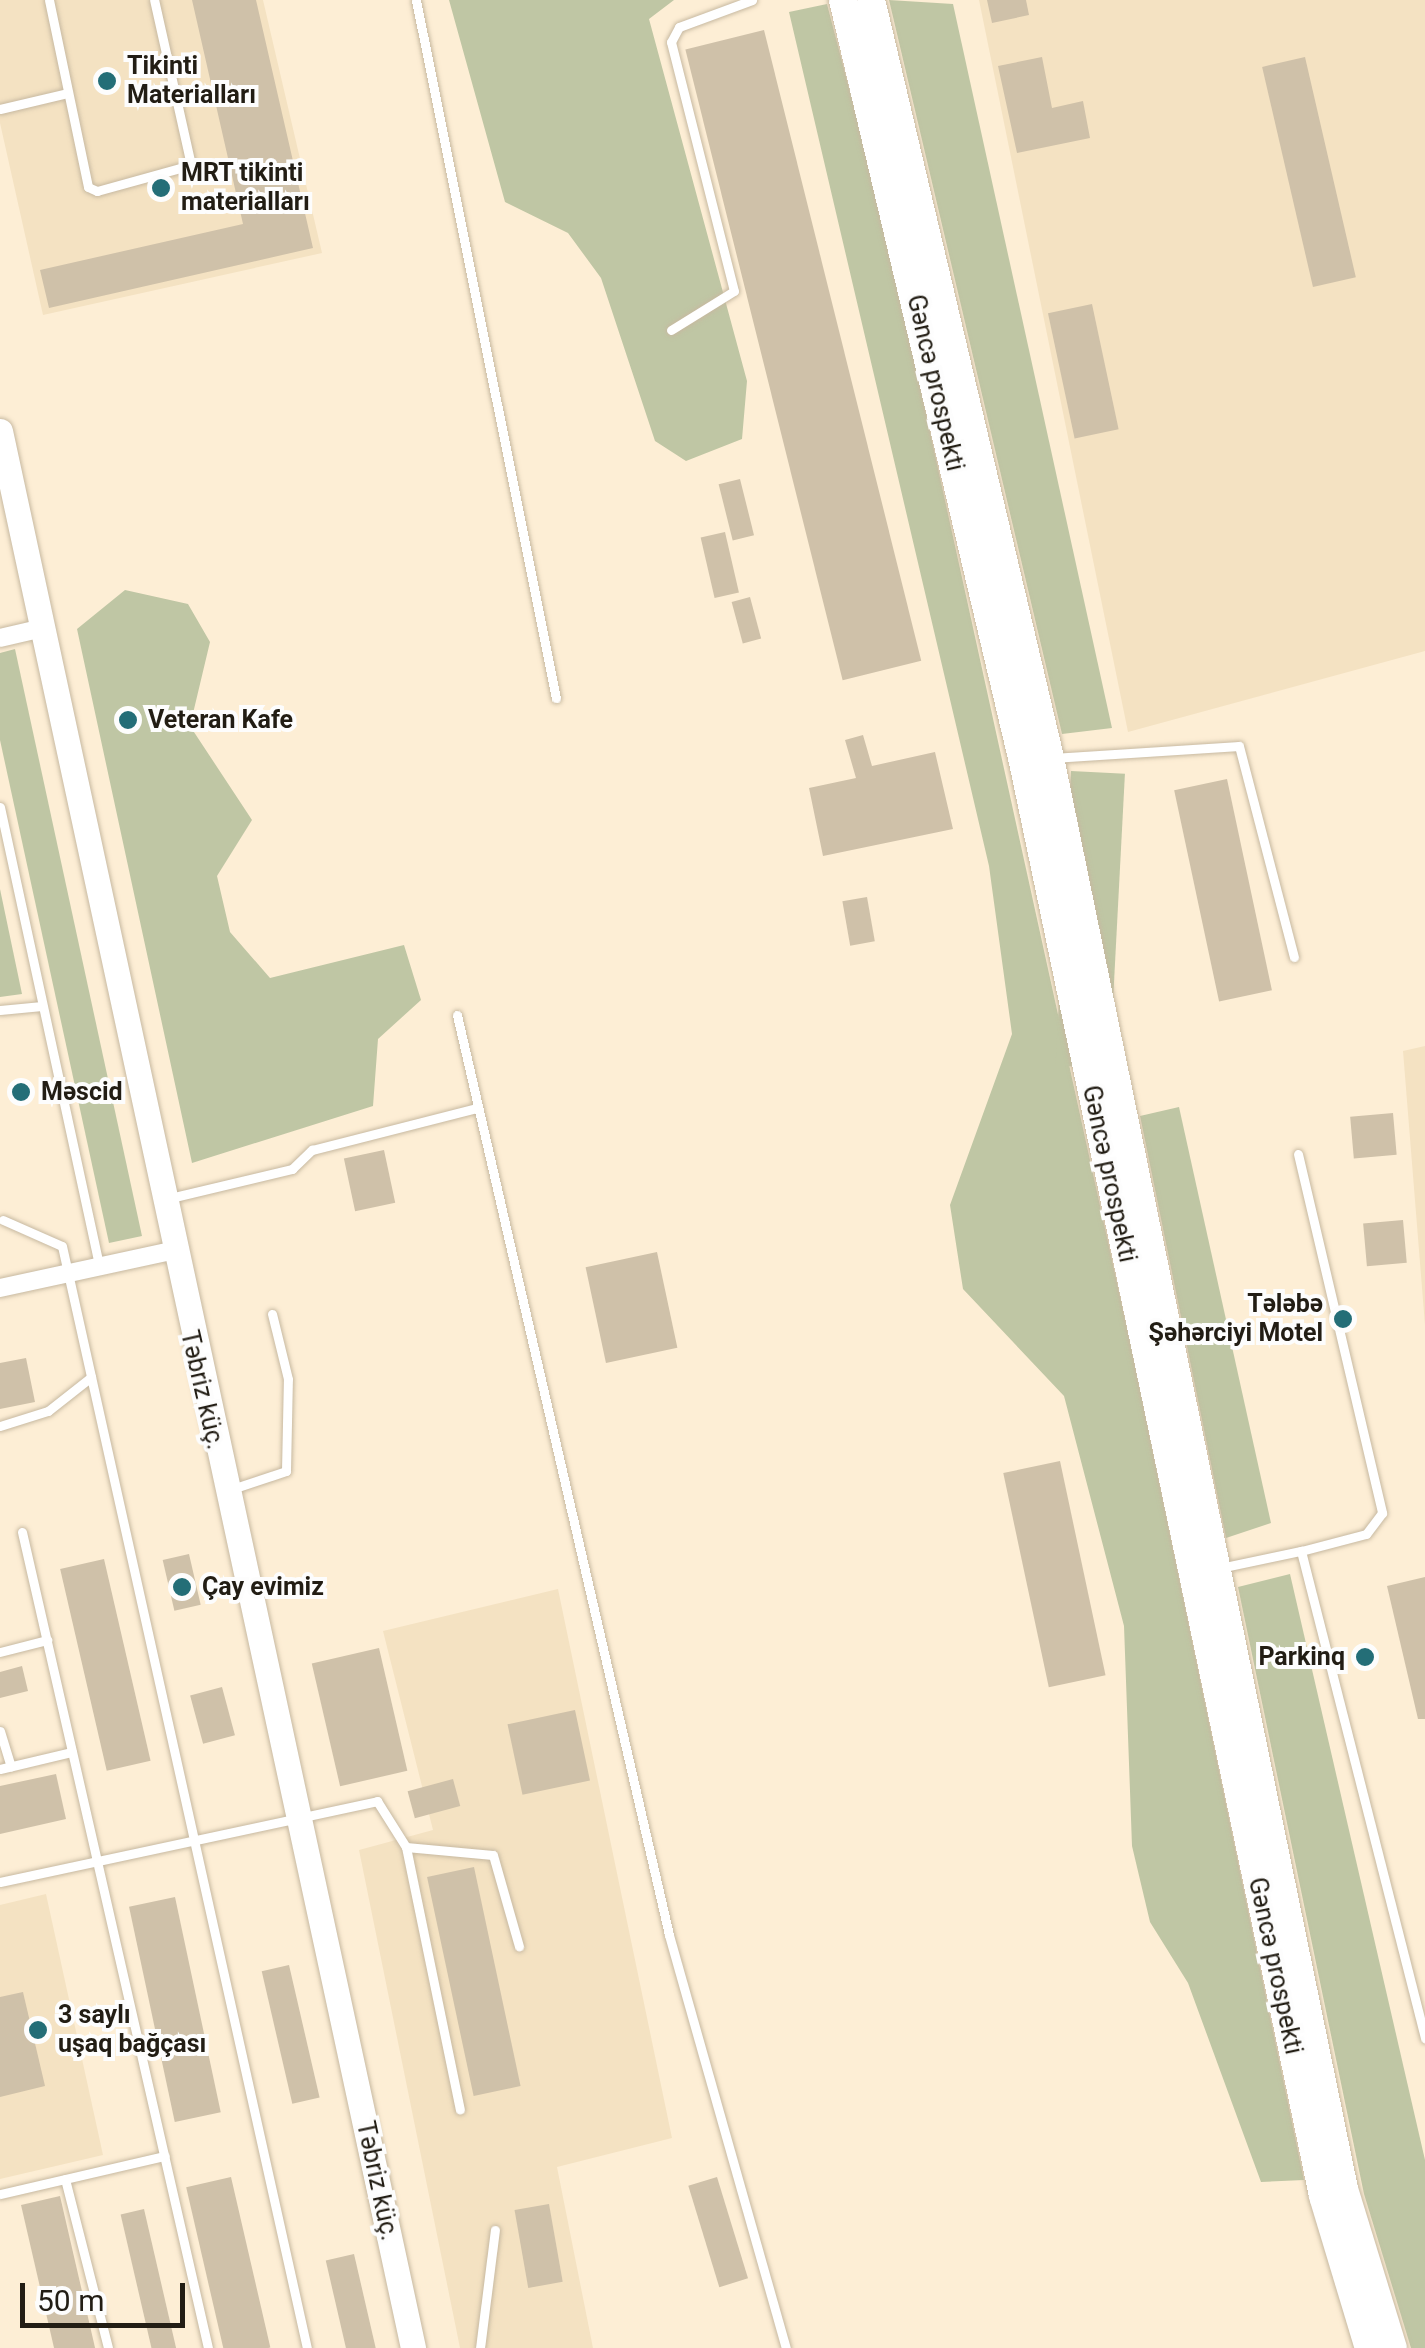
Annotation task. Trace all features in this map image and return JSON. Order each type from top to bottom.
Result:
[{"type":"main road","name":"Gəncə prospekti","points":[[843,0],[1022,762],[1344,2189],[1394,2348]]},
{"type":"main road","name":"Gəncə prospekti","points":[[871,0],[1050,758],[1323,2196],[1369,2348]]},
{"type":"main road","name":"Təbriz küç.","points":[[0,431],[170,1252],[413,2348]]},
{"type":"street","points":[[0,638],[43,628]]},
{"type":"street","points":[[0,1288],[170,1252]]},
{"type":"lane","points":[[49,0],[92,191],[191,165],[154,0]]},
{"type":"lane","points":[[416,0],[556,698]]},
{"type":"lane","points":[[670,330],[722,307],[734,291],[671,42],[679,27],[752,0]]},
{"type":"lane","points":[[0,109],[67,93]]},
{"type":"lane","points":[[1050,758],[1238,746],[1294,957]]},
{"type":"lane","points":[[0,807],[98,1266]]},
{"type":"lane","points":[[0,1010],[42,1006]]},
{"type":"lane","points":[[457,1014],[670,1935],[786,2348]]},
{"type":"lane","points":[[160,1200],[292,1170],[312,1150],[477,1108]]},
{"type":"lane","points":[[1206,1571],[1366,1534],[1382,1513],[1298,1154]]},
{"type":"lane","points":[[3,1220],[51,1236],[68,1273],[307,2348]]},
{"type":"lane","points":[[224,1491],[286,1471],[288,1379],[272,1314]]},
{"type":"lane","points":[[0,1426],[48,1411],[90,1377]]},
{"type":"lane","points":[[22,1532],[208,2348]]},
{"type":"lane","points":[[1301,1551],[1425,2038]]},
{"type":"lane","points":[[0,1652],[46,1640]]},
{"type":"lane","points":[[0,1731],[12,1766]]},
{"type":"lane","points":[[0,1769],[72,1752]]},
{"type":"lane","points":[[0,1882],[297,1814],[377,1800],[406,1847],[460,2108]]},
{"type":"lane","points":[[406,1847],[493,1854],[520,1946]]},
{"type":"lane","points":[[0,2194],[165,2156]]},
{"type":"lane","points":[[65,2179],[108,2348]]},
{"type":"lane","points":[[480,2348],[495,2230]]},
{"type":"shaded area","name":"MRT tikinti materialları","points":[[0,0],[263,0],[322,253],[43,315],[0,123]]},
{"type":"shaded area","points":[[979,0],[1425,0],[1425,651],[1128,732]]},
{"type":"shaded area","points":[[1425,1046],[1425,1325],[1403,1051]]},
{"type":"shaded area","points":[[558,1589],[672,2138],[557,2167],[593,2348],[460,2348],[359,1850],[433,1830],[383,1631]]},
{"type":"shaded area","name":"3 saylı uşaq bağçası","points":[[46,1894],[103,2155],[0,2179],[0,1905]]},
{"type":"green space","points":[[449,0],[674,0],[649,19],[747,381],[742,439],[686,461],[655,441],[601,278],[568,233],[505,202]]},
{"type":"green space","points":[[889,0],[953,4],[1112,728],[1062,734]]},
{"type":"green space","points":[[827,4],[883,218],[1130,1342],[1304,2180],[1261,2182],[1188,1983],[1150,1922],[1132,1846],[1124,1626],[1064,1396],[963,1289],[950,1205],[1012,1034],[989,866],[789,12]]},
{"type":"green space","points":[[125,590],[188,604],[210,642],[190,726],[252,820],[217,876],[230,932],[270,978],[404,945],[421,1000],[378,1039],[373,1106],[192,1163],[77,629]]},
{"type":"green space","points":[[15,649],[142,1236],[109,1243],[0,740],[0,653]]},
{"type":"green space","points":[[1071,771],[1125,774],[1109,1068],[1056,1066]]},
{"type":"green space","points":[[0,889],[22,994],[0,997]]},
{"type":"green space","points":[[1179,1107],[1271,1523],[1226,1538],[1140,1116]]},
{"type":"green space","points":[[1290,1574],[1425,2160],[1425,2348],[1411,2348],[1364,2194],[1238,1587]]},
{"type":"building","points":[[192,0],[256,0],[313,248],[49,308],[40,270],[243,224]]},
{"type":"building","points":[[987,0],[1026,0],[1029,15],[992,23]]},
{"type":"building","points":[[764,30],[921,661],[843,680],[685,50]]},
{"type":"building","points":[[1042,57],[1052,108],[1083,101],[1090,138],[1017,153],[998,66]]},
{"type":"building","points":[[1305,57],[1356,277],[1313,287],[1262,67]]},
{"type":"building","points":[[1092,304],[1119,429],[1075,439],[1048,313]]},
{"type":"building","points":[[740,479],[754,535],[733,541],[719,484]]},
{"type":"building","points":[[725,532],[739,592],[715,598],[701,538]]},
{"type":"building","points":[[750,597],[761,639],[743,643],[732,602]]},
{"type":"building","points":[[863,735],[872,766],[935,752],[953,829],[823,856],[809,788],[856,778],[845,740]]},
{"type":"building","points":[[1227,779],[1272,990],[1219,1002],[1174,790]]},
{"type":"building","points":[[867,897],[875,941],[850,946],[842,901]]},
{"type":"building","points":[[1393,1113],[1397,1155],[1354,1159],[1350,1117]]},
{"type":"building","points":[[384,1150],[395,1203],[355,1211],[344,1159]]},
{"type":"building","points":[[1403,1220],[1407,1263],[1367,1266],[1363,1223]]},
{"type":"building","points":[[657,1252],[677,1348],[606,1363],[586,1267]]},
{"type":"building","points":[[26,1358],[35,1402],[0,1409],[0,1363]]},
{"type":"building","points":[[1060,1461],[1106,1675],[1049,1687],[1003,1473]]},
{"type":"building","points":[[189,1554],[201,1605],[174,1611],[163,1560]]},
{"type":"building","points":[[104,1559],[151,1761],[107,1771],[60,1569]]},
{"type":"building","points":[[1425,1577],[1425,1719],[1418,1719],[1387,1586]]},
{"type":"building","points":[[379,1648],[407,1771],[340,1786],[312,1664]]},
{"type":"building","points":[[22,1666],[28,1691],[0,1698],[0,1672]]},
{"type":"building","points":[[222,1687],[235,1735],[203,1744],[190,1696]]},
{"type":"building","points":[[575,1710],[590,1780],[522,1795],[508,1724]]},
{"type":"building","points":[[56,1774],[66,1819],[0,1834],[0,1786]]},
{"type":"building","points":[[453,1779],[460,1806],[415,1818],[408,1791]]},
{"type":"building","points":[[474,1867],[521,2086],[474,2096],[427,1877]]},
{"type":"building","points":[[175,1897],[221,2112],[175,2122],[129,1907]]},
{"type":"building","points":[[289,1965],[320,2098],[292,2104],[262,1971]]},
{"type":"building","points":[[23,1992],[45,2086],[0,2097],[0,1997]]},
{"type":"building","points":[[231,2177],[270,2348],[223,2348],[186,2187]]},
{"type":"building","points":[[717,2177],[748,2278],[719,2287],[688,2186]]},
{"type":"building","points":[[60,2196],[95,2348],[54,2348],[21,2205]]},
{"type":"building","points":[[549,2204],[563,2282],[528,2288],[515,2210]]},
{"type":"building","points":[[144,2209],[176,2348],[151,2348],[121,2214]]},
{"type":"building","points":[[354,2254],[376,2348],[346,2348],[326,2261]]},
{"type":"place","name":"Tikinti Materialları","points":[[107,81]]},
{"type":"place","name":"MRT tikinti materialları","points":[[161,188]]},
{"type":"place","name":"Veteran Kafe","points":[[128,720]]},
{"type":"place","name":"Məscid","points":[[21,1092]]},
{"type":"place","name":"Tələbə Şəhərciyi Motel","points":[[1343,1319]]},
{"type":"place","name":"Çay evimiz","points":[[182,1587]]},
{"type":"place","name":"Parkinq","points":[[1365,1657]]},
{"type":"place","name":"3 saylı uşaq bağçası","points":[[38,2030]]}]
